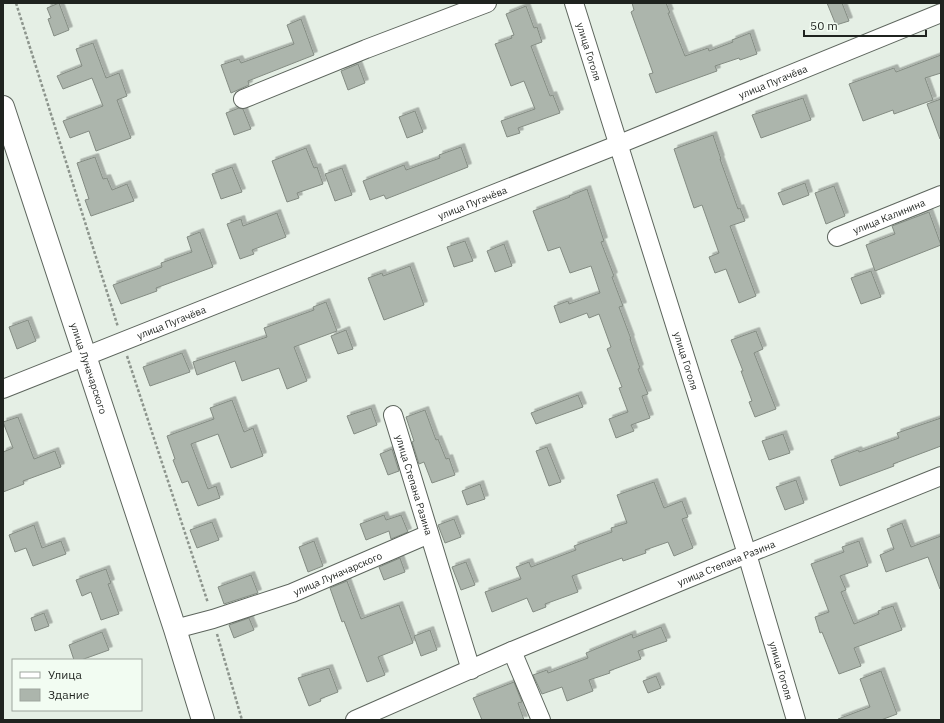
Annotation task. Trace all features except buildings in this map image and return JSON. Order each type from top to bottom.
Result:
[{"type":"main road","name":"улица Луначарского","points":[[3,107],[175,629],[203,720]]},
{"type":"street","points":[[243,99],[366,49],[487,3]]},
{"type":"street","name":"улица Гоголя","points":[[574,3],[617,145],[747,554],[796,720]]},
{"type":"street","name":"улица Пугачёва","points":[[3,389],[617,145],[941,13]]},
{"type":"street","name":"улица Калинина","points":[[837,237],[941,195]]},
{"type":"street","name":"улица Степана Разина","points":[[393,415],[471,670]]},
{"type":"street","name":"улица Степана Разина","points":[[355,720],[512,651],[941,476]]},
{"type":"street","name":"улица Луначарского","points":[[175,629],[292,593],[429,534]]},
{"type":"street","points":[[512,651],[540,720]]},
{"type":"path","points":[[16,3],[122,341],[213,618],[242,720]]}]
